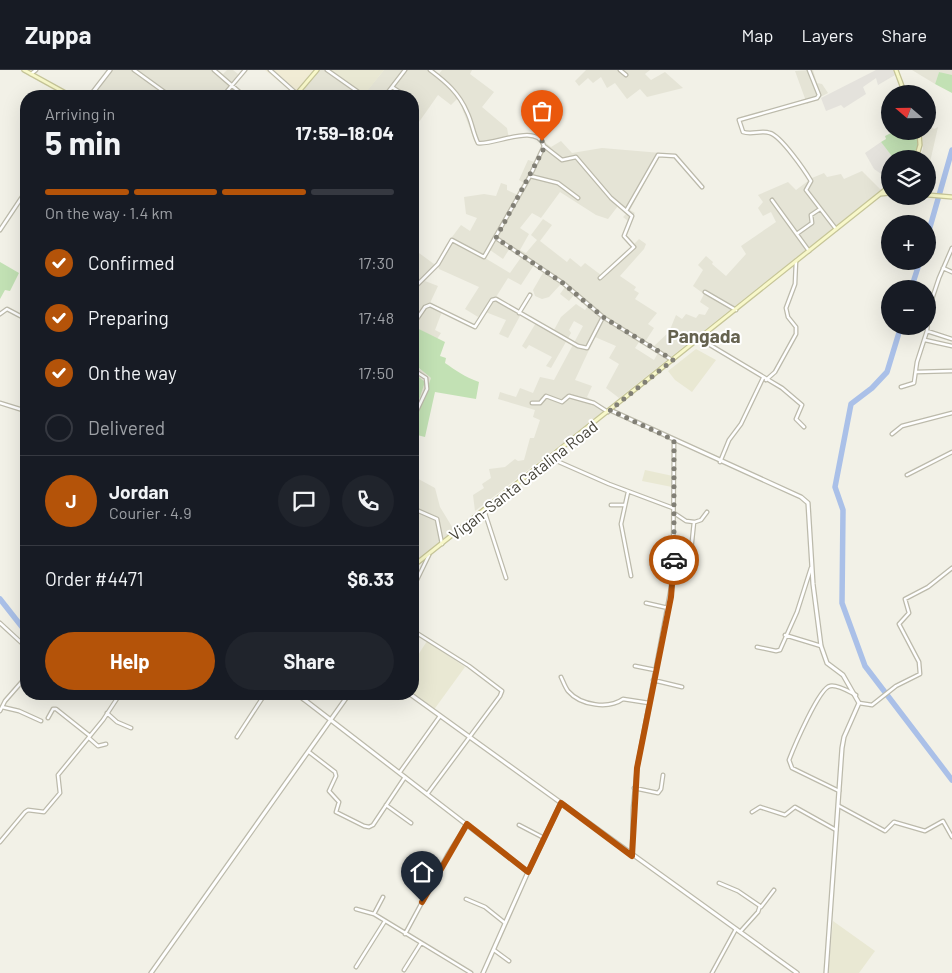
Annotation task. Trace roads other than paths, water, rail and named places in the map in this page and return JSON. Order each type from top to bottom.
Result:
[{"type":"main road","points":[[24,70],[60,90]]},
{"type":"main road","points":[[300,90],[316,70]]},
{"type":"main road","points":[[896,70],[902,85]]},
{"type":"main road","name":"Vigan-Santa Catalina Road","points":[[419,562],[880,194]]},
{"type":"main road","points":[[936,196],[952,197]]},
{"type":"street","points":[[31,74],[36,70]]},
{"type":"street","points":[[95,90],[110,70]]},
{"type":"street","points":[[134,70],[162,90]]},
{"type":"street","points":[[214,70],[237,90]]},
{"type":"street","points":[[228,90],[245,70]]},
{"type":"street","points":[[270,70],[291,90]]},
{"type":"street","points":[[327,70],[355,90]]},
{"type":"street","points":[[390,90],[405,70]]},
{"type":"street","points":[[430,70],[444,80],[458,95],[467,112],[478,142],[523,134],[542,141],[544,146],[562,160],[576,157],[632,218],[624,236],[634,247],[600,278]]},
{"type":"street","points":[[620,70],[626,75]]},
{"type":"street","points":[[809,70],[819,95],[817,98],[739,120],[743,132],[761,130],[772,133],[790,152],[811,181],[806,190],[836,229]]},
{"type":"street","points":[[392,87],[397,90]]},
{"type":"street","points":[[419,283],[438,264],[452,240],[482,257],[496,238],[544,146]]},
{"type":"street","points":[[626,211],[658,155],[675,156],[702,187]]},
{"type":"street","points":[[530,176],[558,183],[578,198]]},
{"type":"street","points":[[0,230],[20,199]]},
{"type":"street","points":[[772,200],[798,233],[809,251]]},
{"type":"street","points":[[798,233],[812,223],[811,215],[820,209]]},
{"type":"street","points":[[496,238],[563,283],[603,317],[673,360]]},
{"type":"street","points":[[936,288],[952,248]]},
{"type":"street","points":[[720,462],[729,440],[741,424],[765,379],[778,368],[796,334],[796,328],[788,317],[786,308],[795,284],[796,261]]},
{"type":"street","points":[[943,268],[952,272]]},
{"type":"street","points":[[705,292],[736,310]]},
{"type":"street","points":[[519,313],[530,295]]},
{"type":"street","points":[[419,317],[428,305],[475,327],[495,298],[578,346],[587,348],[603,317]]},
{"type":"street","points":[[0,314],[6,309],[20,316]]},
{"type":"street","points":[[936,334],[952,339]]},
{"type":"street","points":[[901,387],[914,383],[915,372],[926,335]]},
{"type":"street","points":[[700,339],[782,388],[802,405],[796,419],[804,427]]},
{"type":"street","points":[[925,340],[952,346]]},
{"type":"street","points":[[915,372],[952,371]]},
{"type":"street","points":[[419,374],[426,378],[428,385],[419,405]]},
{"type":"street","points":[[532,403],[540,403],[546,396],[562,402],[569,396],[594,403],[807,501],[821,646],[826,663],[844,675],[856,694],[859,703],[843,742],[826,973]]},
{"type":"street","points":[[0,402],[20,409]]},
{"type":"street","points":[[892,434],[902,426],[952,413]]},
{"type":"street","points":[[632,856],[634,788],[674,567],[674,440]]},
{"type":"street","points":[[907,476],[952,452]]},
{"type":"street","points":[[550,458],[628,492],[674,508]]},
{"type":"street","points":[[628,492],[622,527],[630,576]]},
{"type":"street","points":[[611,505],[625,505]]},
{"type":"street","points":[[484,510],[506,578]]},
{"type":"street","points":[[419,511],[436,519],[442,544]]},
{"type":"street","points":[[674,513],[686,521],[694,522],[701,520],[707,512]]},
{"type":"street","points":[[689,570],[694,522]]},
{"type":"street","points":[[419,575],[429,554]]},
{"type":"street","points":[[757,647],[777,652],[797,612],[812,564]]},
{"type":"street","points":[[859,703],[870,706],[880,700],[892,688],[918,676],[921,672],[919,662],[899,624],[910,612],[906,599],[928,587],[952,568]]},
{"type":"street","points":[[646,603],[668,608]]},
{"type":"street","points":[[0,623],[20,641]]},
{"type":"street","points":[[419,634],[469,666],[502,691],[502,694],[428,794]]},
{"type":"street","points":[[785,635],[821,646]]},
{"type":"street","points":[[635,666],[655,670]]},
{"type":"street","points":[[561,676],[566,688],[574,696],[591,704],[616,704],[624,699],[649,703]]},
{"type":"street","points":[[653,680],[682,687]]},
{"type":"street","points":[[0,711],[20,685]]},
{"type":"street","points":[[840,791],[792,768],[788,761],[818,697],[827,687],[833,686],[856,694]]},
{"type":"street","points":[[0,842],[28,810],[42,813],[60,793],[58,775],[90,737],[116,700]]},
{"type":"street","points":[[237,737],[261,700]]},
{"type":"street","points":[[305,700],[528,872]]},
{"type":"street","points":[[151,973],[345,700]]},
{"type":"street","points":[[418,700],[632,856],[798,973]]},
{"type":"street","points":[[2,708],[19,711],[41,721]]},
{"type":"street","points":[[48,718],[53,709],[56,709],[98,746],[106,744]]},
{"type":"street","points":[[107,713],[117,722],[131,728]]},
{"type":"street","points":[[400,772],[440,716]]},
{"type":"street","points":[[308,752],[335,772],[336,776],[329,791],[339,802],[336,812],[370,827],[405,777]]},
{"type":"street","points":[[634,788],[658,792],[661,789],[663,775]]},
{"type":"street","points":[[483,973],[561,803]]},
{"type":"street","points":[[386,805],[411,823]]},
{"type":"street","points":[[839,806],[885,831],[894,822],[924,831],[943,821],[952,837]]},
{"type":"street","points":[[752,812],[760,807],[785,815],[795,807],[837,830]]},
{"type":"street","points":[[405,934],[448,854],[467,824]]},
{"type":"street","points":[[519,825],[544,838]]},
{"type":"street","points":[[719,883],[738,891],[758,904],[760,909]]},
{"type":"street","points":[[712,973],[738,931],[760,909],[774,890]]},
{"type":"street","points":[[374,914],[383,897]]},
{"type":"street","points":[[466,899],[485,907],[506,924]]},
{"type":"street","points":[[356,909],[374,914],[471,973]]},
{"type":"street","points":[[356,967],[385,921]]},
{"type":"street","points":[[404,970],[421,942]]},
{"type":"street","points":[[494,950],[509,960]]},
{"type":"waterway","points":[[933,215],[952,150]]},
{"type":"waterway","points":[[914,280],[917,270]]},
{"type":"waterway","points":[[898,335],[887,372],[872,388],[851,404],[835,487],[843,510],[842,603],[865,666],[952,780]]},
{"type":"waterway","points":[[0,599],[20,624]]},
{"type":"district","name":"Pangada","points":[[704,335]]}]
